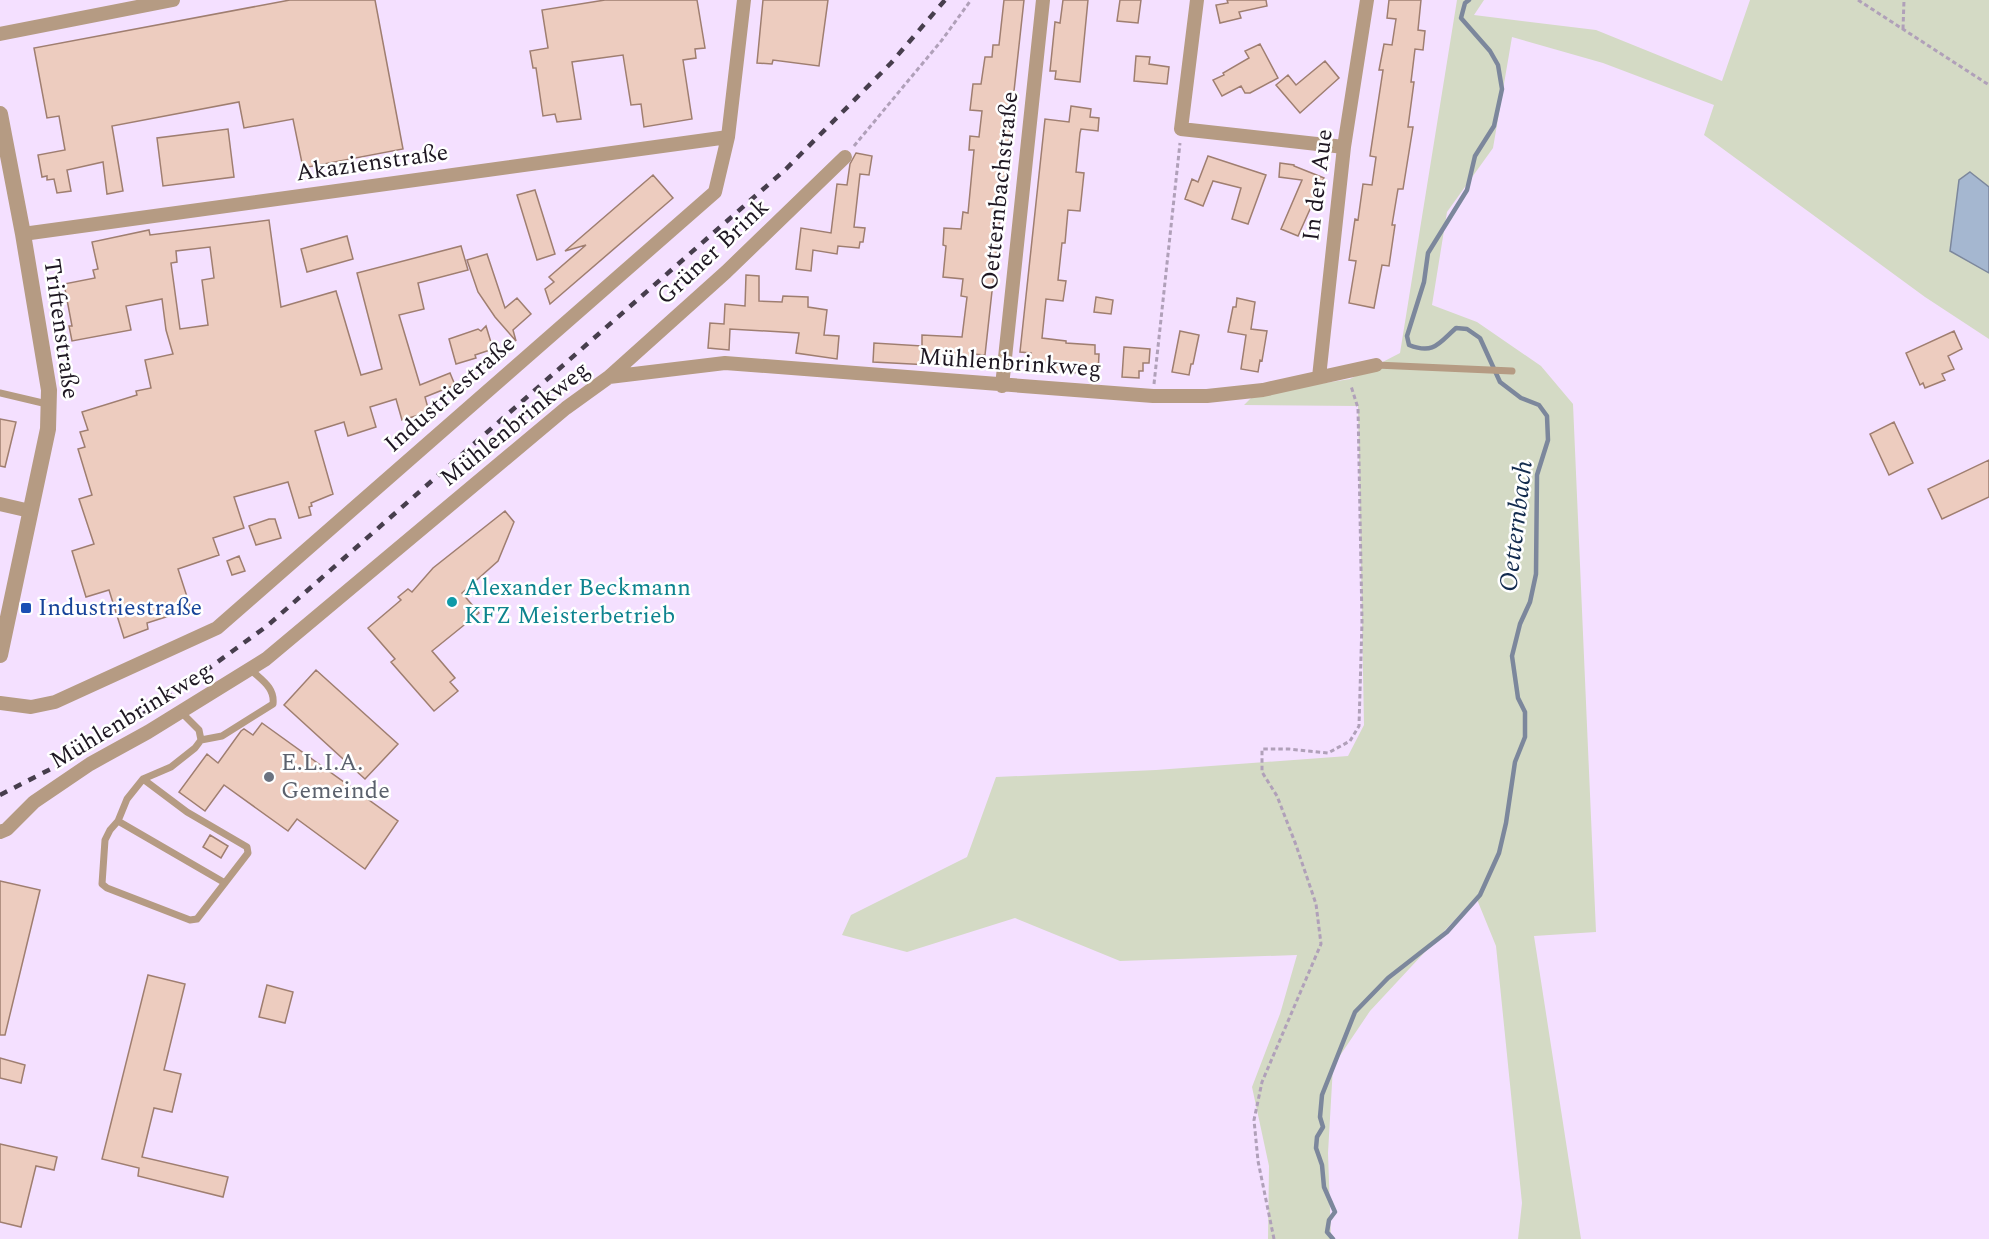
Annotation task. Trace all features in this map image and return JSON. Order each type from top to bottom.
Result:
[{"type":"street","points":[[0,34],[144,3],[173,0]]},
{"type":"street","name":"Industriestraße","points":[[0,703],[31,706],[55,702],[217,628],[715,192],[728,137],[744,0]]},
{"type":"street","name":"Oetternbachstraße","points":[[1002,386],[1043,0]]},
{"type":"street","points":[[1197,0],[1181,129],[1344,147]]},
{"type":"street","name":"In der Aue","points":[[1319,376],[1344,147],[1367,0]]},
{"type":"street","name":"Triftenstraße","points":[[0,114],[48,376],[49,405],[48,429],[0,655]]},
{"type":"street","name":"Akazienstraße","points":[[23,234],[728,137]]},
{"type":"street","name":"Grüner Brink","points":[[609,377],[726,272],[845,157]]},
{"type":"street","name":"Mühlenbrinkweg","points":[[0,832],[7,829],[34,802],[90,764],[267,659],[567,408],[609,377],[725,363],[1002,386],[1153,396],[1207,396],[1263,390],[1376,364]]},
{"type":"street","points":[[0,504],[30,511]]},
{"type":"lane","points":[[1376,364],[1512,371]]},
{"type":"lane","points":[[0,393],[49,405]]},
{"type":"lane","points":[[143,779],[187,812],[247,847],[248,853],[197,920],[190,920],[107,888],[102,884],[105,840],[118,821],[127,799],[143,779],[171,767],[195,748],[201,740],[222,736],[273,704],[274,696],[268,685],[250,669]]},
{"type":"lane","points":[[181,712],[200,730],[201,740]]},
{"type":"lane","points":[[118,821],[225,883]]},
{"type":"path","points":[[845,157],[942,40],[971,0]]},
{"type":"path","points":[[1858,0],[1989,85]]},
{"type":"path","points":[[1903,29],[1904,0]]},
{"type":"path","points":[[1153,396],[1181,129]]},
{"type":"path","points":[[1274,1239],[1258,1161],[1254,1120],[1262,1083],[1322,944],[1316,904],[1296,845],[1277,795],[1262,772],[1262,749],[1328,753],[1350,741],[1359,726],[1362,622],[1358,408],[1348,370]]},
{"type":"green space","points":[[1457,0],[1484,0],[1474,15],[1596,30],[1722,81],[1750,0],[1989,0],[1989,339],[1925,297],[1704,135],[1714,105],[1603,63],[1512,37],[1493,148],[1447,212],[1432,305],[1477,322],[1541,366],[1573,404],[1596,932],[1534,936],[1581,1239],[1518,1239],[1522,1203],[1496,946],[1476,897],[1370,1011],[1333,1066],[1328,1153],[1331,1239],[1268,1239],[1269,1166],[1252,1087],[1280,1014],[1297,955],[1120,961],[1015,918],[907,952],[842,935],[851,915],[967,857],[996,777],[1156,770],[1348,756],[1364,725],[1358,406],[1244,405],[1255,394],[1350,379],[1400,353]]},
{"type":"water","points":[[1970,172],[1989,187],[1989,273],[1950,251],[1959,180]]},
{"type":"building","points":[[290,0],[375,0],[403,149],[303,168],[293,119],[244,128],[239,102],[112,126],[123,191],[107,194],[103,162],[67,170],[71,191],[57,193],[54,179],[47,180],[47,176],[42,177],[38,155],[65,150],[59,116],[47,118],[34,48]]},
{"type":"building","points":[[605,0],[697,0],[705,48],[695,49],[696,58],[683,60],[692,119],[644,127],[641,104],[631,105],[623,55],[572,62],[581,119],[557,122],[555,114],[543,116],[536,68],[533,68],[530,51],[548,48],[542,10]]},
{"type":"building","points":[[763,0],[828,0],[819,66],[773,60],[772,64],[757,63]]},
{"type":"building","points":[[1004,0],[1024,0],[985,355],[973,354],[973,362],[969,362],[969,367],[873,362],[874,343],[922,346],[922,335],[962,337],[967,297],[961,296],[963,279],[943,277],[946,246],[943,245],[944,228],[961,229],[963,212],[968,213],[974,150],[969,150],[970,136],[979,137],[982,111],[970,110],[973,84],[981,84],[985,57],[992,57],[993,45],[999,45]]},
{"type":"building","points":[[1063,0],[1088,0],[1080,82],[1055,79],[1056,71],[1050,71],[1055,22],[1060,23]]},
{"type":"building","points":[[1120,0],[1141,0],[1138,23],[1117,21]]},
{"type":"building","points":[[1227,0],[1266,0],[1267,6],[1239,12],[1241,18],[1220,23],[1216,5],[1228,3]]},
{"type":"building","points":[[1389,0],[1421,0],[1418,30],[1425,31],[1423,50],[1415,49],[1411,82],[1414,82],[1408,127],[1413,127],[1403,189],[1398,189],[1389,266],[1382,265],[1374,308],[1349,303],[1356,261],[1349,260],[1363,184],[1372,185],[1376,157],[1370,156],[1383,70],[1379,70],[1384,44],[1392,45],[1396,19],[1387,18]]},
{"type":"building","points":[[1260,44],[1278,78],[1250,93],[1245,93],[1241,86],[1222,96],[1213,80],[1249,58],[1245,51]]},
{"type":"building","points":[[1136,56],[1150,57],[1149,64],[1169,67],[1167,84],[1134,81]]},
{"type":"building","points":[[1325,61],[1339,78],[1300,113],[1276,85],[1288,75],[1296,85]]},
{"type":"building","points":[[1071,106],[1091,109],[1090,117],[1099,118],[1098,131],[1081,129],[1076,172],[1084,173],[1080,211],[1068,210],[1058,280],[1066,281],[1063,301],[1046,299],[1042,338],[1066,341],[1066,343],[1095,345],[1095,354],[1099,354],[1098,374],[1030,370],[1031,353],[1020,352],[1045,119],[1069,122]]},
{"type":"building","points":[[228,129],[234,177],[163,186],[157,138]]},
{"type":"building","points":[[856,153],[872,156],[869,175],[860,174],[854,227],[865,228],[863,242],[860,242],[859,248],[838,246],[837,254],[813,250],[811,271],[796,269],[801,228],[831,233],[837,184],[847,185],[850,164]]},
{"type":"building","points":[[1208,156],[1266,175],[1248,224],[1232,219],[1241,188],[1213,181],[1203,206],[1185,199],[1192,179],[1198,182]]},
{"type":"building","points":[[1280,163],[1294,165],[1324,178],[1298,236],[1281,229],[1302,180],[1279,177]]},
{"type":"building","points":[[653,175],[673,198],[550,304],[545,289],[554,282],[549,277],[586,245],[565,251]]},
{"type":"building","points":[[535,190],[555,254],[537,260],[517,195]]},
{"type":"building","points":[[269,220],[281,307],[336,291],[361,375],[382,369],[357,273],[461,246],[468,270],[418,283],[424,309],[399,315],[420,385],[450,373],[455,385],[425,397],[429,412],[402,420],[396,399],[370,407],[376,427],[348,436],[344,422],[315,431],[333,494],[311,503],[312,506],[309,507],[311,515],[299,518],[288,482],[234,497],[244,528],[213,538],[219,555],[178,569],[191,609],[147,623],[148,629],[124,638],[109,590],[86,597],[72,551],[94,544],[79,499],[92,495],[78,449],[85,447],[80,432],[88,430],[82,412],[137,395],[136,391],[151,388],[145,360],[173,354],[166,330],[162,299],[126,306],[131,330],[72,341],[69,326],[72,326],[64,284],[95,278],[93,270],[98,269],[92,242],[149,230],[150,235]],"holes":[[[210,247],[214,278],[202,280],[208,325],[180,329],[171,263],[177,262],[176,251]]]},
{"type":"building","points":[[347,236],[353,259],[307,272],[301,249]]},
{"type":"building","points":[[487,254],[505,308],[517,298],[531,314],[513,330],[516,341],[495,317],[478,292],[467,260]]},
{"type":"building","points":[[746,275],[759,276],[759,301],[782,302],[783,296],[808,297],[808,307],[827,310],[824,335],[839,336],[837,359],[796,353],[799,333],[730,329],[729,350],[708,348],[710,323],[724,324],[725,304],[745,306]]},
{"type":"building","points":[[1096,297],[1113,300],[1111,314],[1094,312]]},
{"type":"building","points":[[1237,298],[1255,302],[1251,329],[1267,331],[1258,372],[1241,369],[1246,335],[1228,332]]},
{"type":"building","points":[[486,326],[493,349],[475,355],[476,358],[456,364],[449,339],[478,329],[481,331]]},
{"type":"building","points":[[1180,331],[1199,335],[1189,375],[1172,372]]},
{"type":"building","points":[[1954,331],[1962,349],[1948,356],[1954,369],[1942,374],[1945,380],[1925,388],[1923,383],[1920,385],[1906,353]]},
{"type":"building","points":[[1124,347],[1150,349],[1149,363],[1143,363],[1143,371],[1139,371],[1139,378],[1122,377]]},
{"type":"building","points":[[0,419],[16,422],[5,467],[0,466]]},
{"type":"building","points":[[1894,422],[1913,463],[1889,475],[1870,434]]},
{"type":"building","points":[[1989,460],[1989,497],[1942,519],[1928,489]]},
{"type":"building","points":[[505,511],[514,522],[498,561],[462,593],[479,613],[432,651],[455,678],[450,682],[458,691],[434,711],[391,662],[395,659],[368,628],[401,600],[398,597],[408,589],[412,592],[433,568]]},
{"type":"building","points":[[275,519],[281,538],[256,545],[249,526]]},
{"type":"building","points":[[239,556],[245,571],[232,575],[227,561]]},
{"type":"building","points":[[316,670],[398,744],[365,779],[284,705]]},
{"type":"building","points":[[262,723],[398,821],[365,869],[297,819],[288,831],[224,785],[205,811],[179,792],[207,754],[218,763],[241,731],[244,729],[253,735]]},
{"type":"building","points":[[210,835],[228,846],[221,858],[203,847]]},
{"type":"building","points":[[0,881],[40,890],[5,1035],[0,1035]]},
{"type":"building","points":[[148,975],[185,984],[164,1070],[181,1074],[172,1112],[154,1108],[142,1157],[228,1177],[223,1197],[138,1176],[139,1168],[102,1159]]},
{"type":"building","points":[[267,985],[293,992],[285,1023],[259,1017]]},
{"type":"building","points":[[0,1058],[25,1065],[21,1083],[0,1078]]},
{"type":"building","points":[[0,1144],[57,1157],[54,1170],[36,1166],[21,1227],[0,1222]]},
{"type":"waterway","name":"Oetternbach","points":[[1333,1239],[1327,1232],[1329,1220],[1335,1212],[1324,1187],[1322,1165],[1316,1148],[1317,1137],[1323,1127],[1320,1117],[1322,1095],[1355,1012],[1388,978],[1447,932],[1480,895],[1499,853],[1515,762],[1525,737],[1525,712],[1518,698],[1512,656],[1520,624],[1530,602],[1536,574],[1537,475],[1548,440],[1547,416],[1539,405],[1521,398],[1500,382],[1480,338],[1467,329],[1456,328],[1440,343],[1424,349],[1409,345],[1407,336],[1424,282],[1428,253],[1467,190],[1475,156],[1494,126],[1502,89],[1498,65],[1490,51],[1461,18],[1465,3],[1469,0]]},
{"type":"railway","points":[[0,795],[72,758],[161,703],[267,626],[786,169],[891,63],[945,0]]},
{"type":"place","name":"Alexander Beckmann KFZ Meisterbetrieb","points":[[452,602]]},
{"type":"place","name":"Industriestraße","points":[[26,608]]},
{"type":"place","name":"E.L.I.A. Gemeinde","points":[[269,777]]}]
